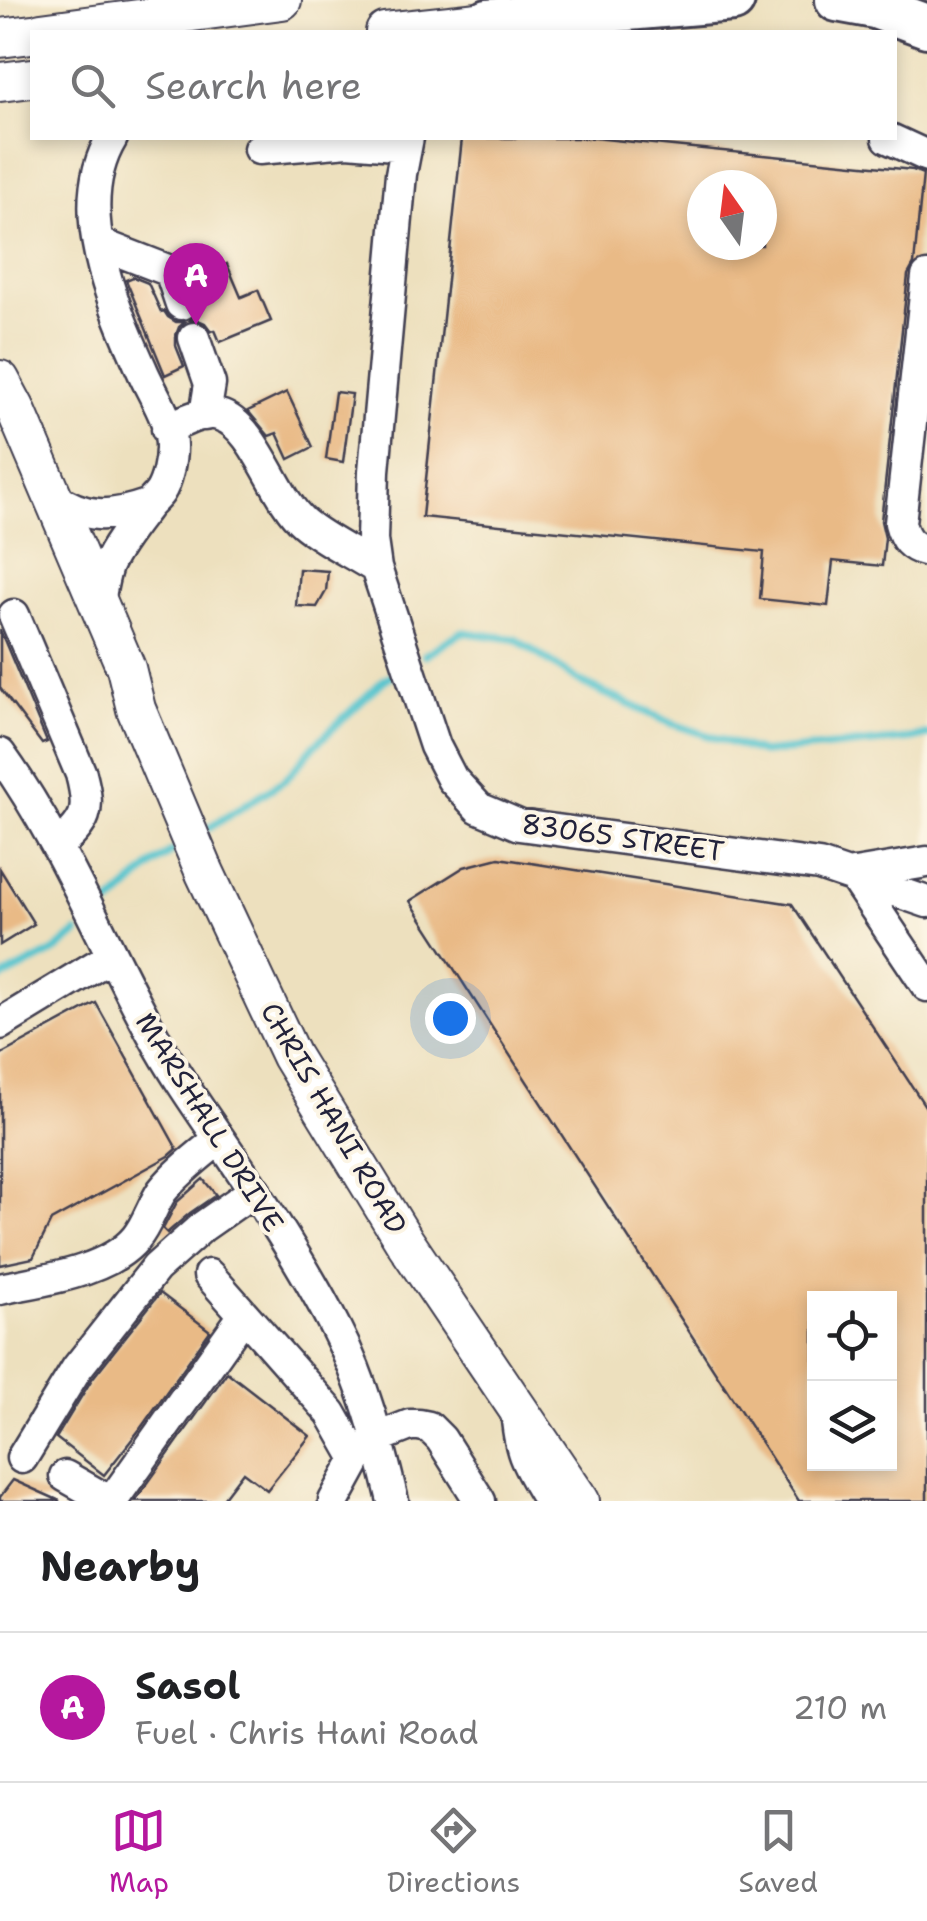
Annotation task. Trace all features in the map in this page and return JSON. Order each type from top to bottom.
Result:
[{"type":"highway","points":[[488,20],[638,0]]},
{"type":"highway","points":[[488,20],[733,0]]},
{"type":"highway","points":[[837,0],[927,26]]},
{"type":"main road","points":[[56,30],[282,0]]},
{"type":"main road","points":[[401,30],[488,20]]},
{"type":"main road","points":[[0,38],[30,34]]},
{"type":"main road","name":"CHRIS HANI ROAD","points":[[0,380],[99,603],[126,668],[136,709],[205,873],[291,1056],[376,1196],[580,1501]]},
{"type":"main road","name":"CHRIS HANI ROAD","points":[[0,436],[110,674],[136,709]]},
{"type":"lane","points":[[99,603],[107,567],[122,540],[161,490],[172,444],[108,284],[98,242],[93,208],[97,178],[111,140]]},
{"type":"lane","points":[[892,140],[927,156]]},
{"type":"lane","points":[[259,150],[348,141],[407,142]]},
{"type":"lane","name":"83065 STREET","points":[[407,142],[374,471],[372,540],[376,568],[435,746],[452,779],[479,808],[520,825],[819,865],[927,902]]},
{"type":"lane","points":[[98,242],[170,271],[181,304]]},
{"type":"lane","points":[[927,277],[918,432],[900,523],[904,538],[927,551]]},
{"type":"lane","points":[[194,338],[210,384],[204,415]]},
{"type":"lane","points":[[168,429],[204,415],[218,414],[244,433],[286,503],[304,524],[376,568]]},
{"type":"lane","points":[[52,496],[83,513],[122,514],[147,505]]},
{"type":"lane","points":[[14,615],[81,774],[87,798],[81,822],[57,847]]},
{"type":"lane","name":"MARSHALL DRIVE","points":[[0,754],[24,786],[152,1034],[254,1190],[335,1327],[357,1378],[367,1449],[393,1501]]},
{"type":"lane","name":"83065 STREET","points":[[852,874],[927,862]]},
{"type":"lane","points":[[852,874],[927,986]]},
{"type":"lane","points":[[0,1024],[112,956]]},
{"type":"lane","points":[[0,1289],[84,1270],[114,1256],[135,1240],[174,1177],[219,1139]]},
{"type":"lane","points":[[22,1458],[77,1368],[156,1268],[202,1227],[254,1190]]},
{"type":"lane","points":[[208,1276],[367,1449]]},
{"type":"lane","points":[[65,1476],[111,1501],[244,1315]]},
{"type":"lane","points":[[516,1408],[524,1461],[549,1501]]},
{"type":"lane","points":[[334,1501],[367,1449],[410,1425],[429,1428],[440,1439],[480,1501]]},
{"type":"building","points":[[462,140],[614,140],[923,174],[881,521],[885,538],[882,566],[833,561],[828,606],[760,599],[764,552],[422,517]]},
{"type":"building","points":[[227,264],[241,297],[258,290],[271,321],[220,342],[215,330],[190,320],[199,309],[200,296],[192,279]]},
{"type":"building","points":[[133,277],[148,283],[161,312],[176,322],[185,322],[176,335],[184,366],[165,375],[126,280]]},
{"type":"building","points":[[287,392],[313,447],[289,459],[277,433],[269,436],[248,411]]},
{"type":"building","points":[[335,392],[352,394],[343,462],[326,459]]},
{"type":"building","points":[[299,569],[328,571],[326,591],[317,607],[296,606]]},
{"type":"building","points":[[0,630],[47,742],[42,744],[0,688]]},
{"type":"building","points":[[499,858],[792,904],[927,1109],[927,1501],[799,1501],[410,901],[464,867]]},
{"type":"building","points":[[0,869],[34,924],[0,945]]},
{"type":"building","points":[[96,1003],[177,1149],[51,1221],[33,1258],[0,1265],[0,1055]]},
{"type":"building","points":[[203,1179],[216,1195],[167,1233],[163,1229],[177,1202]]},
{"type":"building","points":[[160,1293],[210,1331],[104,1475],[56,1438],[92,1379]]},
{"type":"building","points":[[227,1372],[310,1436],[267,1490],[243,1472],[221,1501],[135,1501]]},
{"type":"building","points":[[13,1480],[60,1501],[0,1501]]},
{"type":"waterway","points":[[425,655],[462,632],[515,639],[582,683],[673,724],[762,753],[927,735]]},
{"type":"waterway","points":[[209,828],[286,779],[314,746],[392,675]]},
{"type":"waterway","points":[[110,905],[173,851]]},
{"type":"waterway","points":[[0,979],[57,950],[77,933]]},
{"type":"place","name":"Sasol","points":[[196,325]]}]
